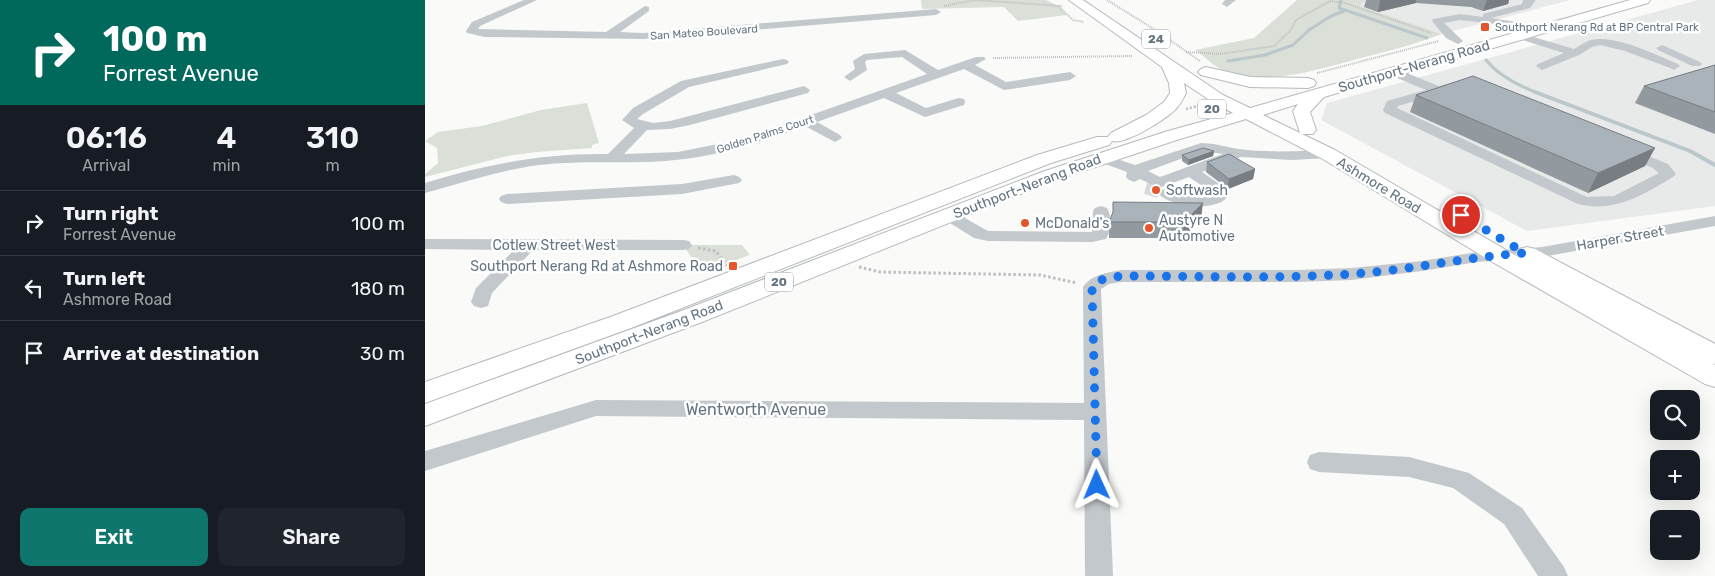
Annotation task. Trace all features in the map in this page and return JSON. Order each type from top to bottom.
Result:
[{"type":"main road","name":"Ashmore Road","points":[[1075,0],[1169,67],[1247,107],[1307,130],[1399,178],[1525,253],[1715,355]]},
{"type":"main road","name":"24","points":[[1092,0],[1151,36]]},
{"type":"main road","name":"Southport-Nerang Road","points":[[1314,83],[1394,72],[1608,0]]},
{"type":"main road","name":"Southport-Nerang Road","points":[[425,393],[622,322],[1044,159],[1117,137],[1247,107],[1314,83],[1458,41],[1519,31],[1644,0]]},
{"type":"main road","points":[[1117,137],[1155,116],[1176,99],[1178,88],[1169,67]]},
{"type":"main road","name":"Ashmore Road","points":[[1203,67],[1247,107],[1285,132],[1328,154],[1497,255],[1715,377]]},
{"type":"main road","points":[[1203,67],[1250,82],[1314,83],[1301,111],[1307,130]]},
{"type":"main road","name":"Southport-Nerang Road","points":[[425,415],[693,316],[948,215],[1102,158],[1221,122],[1247,107]]},
{"type":"main road","points":[[1221,122],[1285,132]]},
{"type":"street","name":"San Mateo Boulevard","points":[[532,0],[476,24],[471,31],[485,34],[607,37],[700,33],[936,12]]},
{"type":"street","points":[[1480,18],[1527,6],[1529,0]]},
{"type":"street","points":[[607,37],[645,9]]},
{"type":"street","points":[[1458,41],[1450,36],[1437,21],[1459,17],[1480,18],[1575,53]]},
{"type":"street","points":[[1628,48],[1635,44],[1653,45],[1697,64]]},
{"type":"street","points":[[850,77],[861,70],[859,61],[864,57],[901,52],[909,54],[917,62],[936,74]]},
{"type":"street","name":"Golden Palms Court","points":[[425,188],[483,171],[522,163],[565,158],[667,157],[695,154],[731,146],[805,122],[980,59]]},
{"type":"street","points":[[783,62],[696,80],[676,87],[632,115],[629,120],[631,123],[642,128],[695,120],[754,102],[803,90]]},
{"type":"street","points":[[965,64],[1004,86],[1070,76]]},
{"type":"street","points":[[1394,72],[1437,90],[1454,86],[1469,88],[1656,164],[1668,174],[1619,201],[1598,203],[1584,201],[1390,110],[1392,104],[1437,90]]},
{"type":"street","points":[[885,92],[925,114],[959,102]]},
{"type":"street","points":[[612,158],[642,128]]},
{"type":"street","points":[[1174,135],[1185,153],[1190,171]]},
{"type":"street","points":[[1135,170],[1185,153],[1212,147],[1239,153],[1292,156],[1328,154]]},
{"type":"street","points":[[1185,153],[1216,162]]},
{"type":"street","points":[[1102,158],[1135,170],[1159,183],[1239,153]]},
{"type":"street","points":[[645,189],[667,157]]},
{"type":"street","points":[[1160,161],[1190,171],[1213,186],[1219,193],[1219,197],[1215,200],[1201,202],[1166,193]]},
{"type":"street","points":[[1135,170],[1133,179],[1135,182],[1146,187]]},
{"type":"street","points":[[507,198],[645,189],[682,189],[734,180]]},
{"type":"street","points":[[948,215],[980,234],[988,236],[1091,237],[1099,235],[1102,231],[1101,211]]},
{"type":"street","name":"Harper Street","points":[[1092,287],[1103,279],[1121,276],[1298,276],[1351,274],[1525,253],[1715,221]]},
{"type":"street","name":"Cotlew Street West","points":[[425,244],[683,245]]},
{"type":"street","points":[[481,302],[483,292],[528,245]]},
{"type":"street","points":[[1092,287],[1099,576]]},
{"type":"street","name":"Wentworth Avenue","points":[[425,461],[596,408],[1095,412]]},
{"type":"street","points":[[1319,462],[1409,467],[1460,480],[1513,516],[1554,576]]},
{"type":"lane","points":[[1542,66],[1575,53],[1589,44],[1600,42],[1628,48],[1674,66]]},
{"type":"lane","points":[[805,122],[835,138]]},
{"type":"path","points":[[954,0],[963,2]]},
{"type":"path","points":[[1107,0],[1115,8],[1164,36],[1203,67]]},
{"type":"path","points":[[1183,52],[1220,54],[1274,46],[1290,31],[1296,20],[1330,0],[1402,22],[1445,39],[1314,83]]},
{"type":"path","points":[[936,12],[937,8],[963,2],[998,1],[1062,6]]},
{"type":"path","points":[[1058,6],[1073,20],[1086,23]]},
{"type":"path","points":[[980,59],[1138,55],[1133,53]]},
{"type":"path","points":[[1182,110],[1207,103]]},
{"type":"path","points":[[683,245],[716,251],[728,269]]},
{"type":"path","points":[[844,256],[858,267],[880,272],[1040,275],[1092,287]]},
{"type":"shaded area","points":[[921,0],[1046,0],[1058,6],[1067,15],[1018,21],[1004,7],[922,9]]},
{"type":"shaded area","points":[[1297,0],[1365,0],[1360,6],[1442,34],[1328,67],[1277,77],[1243,76],[1227,72],[1195,50],[1254,38]]},
{"type":"shaded area","points":[[1365,0],[1570,0],[1442,34],[1360,6]]},
{"type":"shaded area","points":[[1698,0],[1715,0],[1715,206],[1527,231],[1321,120],[1327,103]]},
{"type":"shaded area","points":[[587,103],[599,143],[592,145],[592,148],[507,156],[425,177],[425,174],[438,163],[437,148],[425,141],[438,132],[482,126],[541,110]]},
{"type":"shaded area","points":[[688,245],[742,245],[750,255],[702,272],[685,248]]},
{"type":"building","points":[[1715,65],[1715,112],[1644,86]]},
{"type":"building","points":[[1473,76],[1655,148],[1598,173],[1416,95]]},
{"type":"building","points":[[1203,148],[1214,151],[1189,160],[1182,155]]},
{"type":"building","points":[[1229,154],[1255,169],[1229,179],[1207,162]]},
{"type":"building","points":[[1113,202],[1203,203],[1184,222],[1109,222],[1113,212]]},
{"type":"waterway","points":[[1341,0],[1339,8],[1427,38]]},
{"type":"waterway","points":[[1228,61],[1265,55],[1293,45],[1309,30],[1331,16],[1344,11]]},
{"type":"waterway","points":[[1486,60],[1510,80],[1538,93]]},
{"type":"waterway","points":[[1535,92],[1690,151],[1715,165]]},
{"type":"tunnel","points":[[1146,187],[1166,193]]},
{"type":"place","name":"Southport Nerang Rd at BP Central Park","points":[[1485,27]]},
{"type":"place","name":"Softwash","points":[[1156,190]]},
{"type":"place","name":"McDonald's","points":[[1025,223]]},
{"type":"place","name":"Austyre N Automotive","points":[[1149,228]]},
{"type":"place","name":"Southport Nerang Rd at Ashmore Road","points":[[733,266]]},
{"type":"route","points":[[1097,485],[1092,287],[1103,279],[1121,276],[1298,276],[1351,274],[1422,266],[1477,257],[1525,253],[1461,215]]}]
